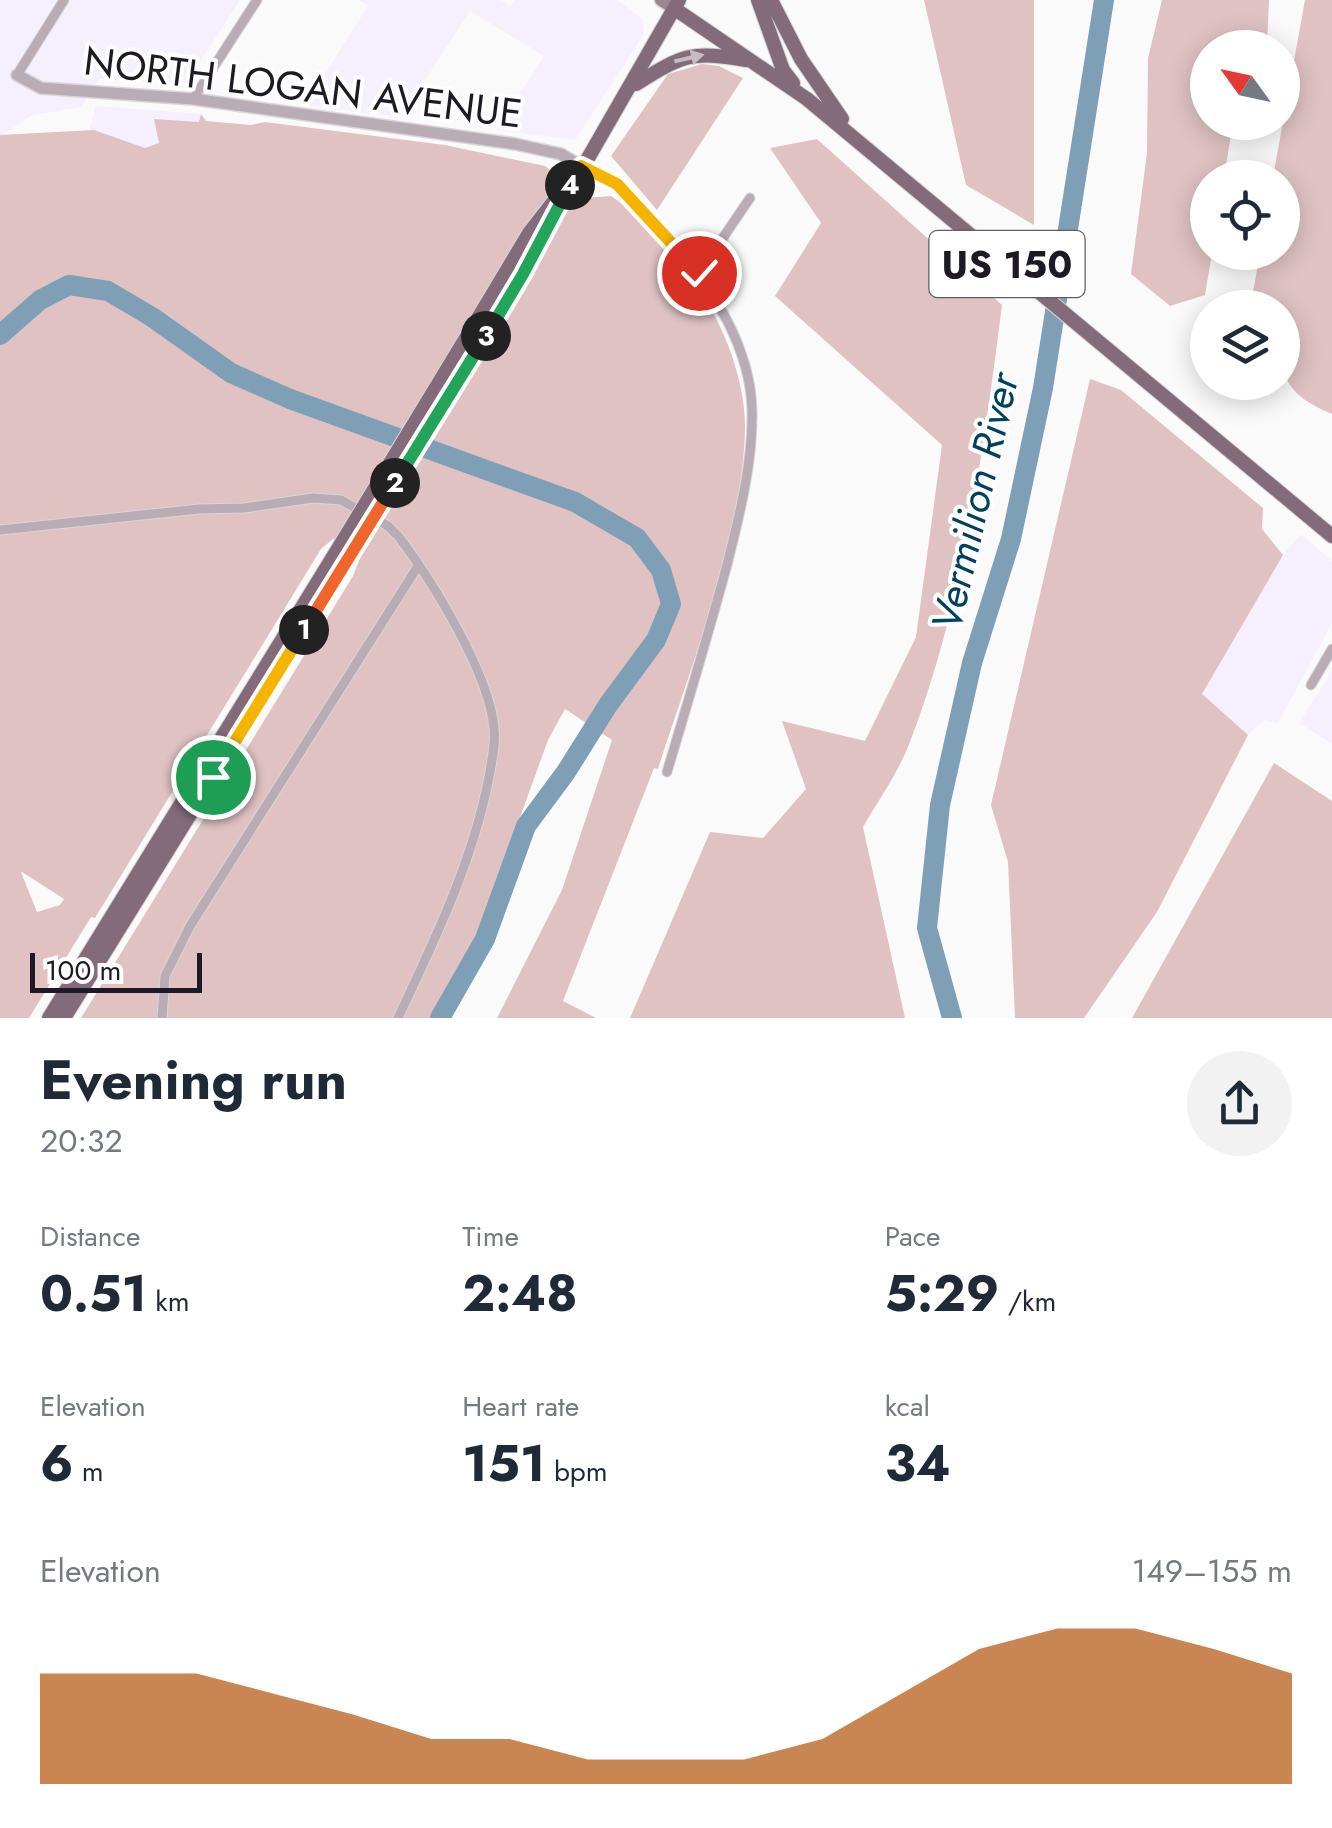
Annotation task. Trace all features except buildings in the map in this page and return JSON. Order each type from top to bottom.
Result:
[{"type":"main road","points":[[64,1018],[680,3],[661,0]]},
{"type":"main road","points":[[758,0],[783,70],[807,98]]},
{"type":"main road","points":[[771,0],[817,86],[856,138]]},
{"type":"main road","name":"US 150","points":[[680,3],[856,138],[1332,536]]},
{"type":"main road","points":[[631,87],[688,55],[754,62]]},
{"type":"main road","points":[[48,1018],[347,548]]},
{"type":"street","points":[[17,75],[64,0]]},
{"type":"street","points":[[194,99],[257,0]]},
{"type":"street","name":"NORTH LOGAN AVENUE","points":[[17,75],[41,88],[194,99],[515,144],[561,154],[581,166]]},
{"type":"street","points":[[581,166],[617,184],[699,273],[718,303],[741,354],[752,408],[750,456],[737,525],[667,772]]},
{"type":"street","points":[[699,273],[750,198]]},
{"type":"street","points":[[0,530],[199,509],[244,508],[312,498],[341,500],[388,526],[418,566],[470,652],[487,692],[495,732],[478,829],[447,914],[398,1018]]},
{"type":"street","points":[[162,1018],[165,976],[190,926],[418,566]]},
{"type":"street","points":[[1311,685],[1332,650]]},
{"type":"shaded area","points":[[0,0],[240,0],[186,83],[99,79],[81,107],[32,115],[0,137]]},
{"type":"shaded area","points":[[359,0],[500,0],[510,6],[515,0],[617,0],[642,19],[644,34],[575,140],[497,130],[544,56],[470,11],[401,117],[305,105],[368,6]]},
{"type":"shaded area","points":[[924,0],[1034,0],[1034,225],[966,185]]},
{"type":"shaded area","points":[[1162,0],[1269,0],[1268,30],[1190,30],[1190,140],[1230,140],[1227,160],[1190,160],[1190,270],[1209,270],[1206,290],[1190,290],[1190,300],[1170,306],[1131,274],[1147,153],[1148,58]]},
{"type":"shaded area","points":[[1305,0],[1332,0],[1332,414],[1300,396],[1300,290],[1253,290],[1257,270],[1300,270],[1300,160],[1276,160],[1280,140],[1300,140],[1300,30]]},
{"type":"shaded area","points":[[702,64],[719,66],[743,78],[657,210],[611,156],[668,74]]},
{"type":"shaded area","points":[[96,106],[201,114],[191,155],[85,145]]},
{"type":"shaded area","points":[[201,114],[206,121],[251,125],[265,122],[445,145],[545,166],[585,198],[611,196],[621,203],[691,278],[724,335],[740,383],[745,415],[735,515],[713,602],[658,769],[654,768],[563,1001],[596,1018],[497,1018],[562,890],[612,740],[565,709],[548,740],[480,928],[432,1018],[81,1018],[353,576],[361,556],[333,539],[321,549],[95,918],[91,917],[29,1018],[0,1018],[0,135],[94,130],[145,148],[159,143],[154,119],[199,122]],"holes":[[[21,872],[64,899],[60,905],[37,912]]]},
{"type":"shaded area","points":[[817,139],[1002,305],[978,473],[943,640],[908,747],[863,827],[905,1018],[630,1018],[710,832],[763,838],[806,789],[782,721],[865,741],[916,637],[942,445],[775,296],[821,223],[770,148]]},
{"type":"shaded area","points":[[1090,379],[1121,390],[1263,508],[1262,529],[1283,555],[1202,694],[1248,735],[1157,912],[1084,1018],[1015,1018],[1008,862],[991,805]]},
{"type":"shaded area","points":[[1301,534],[1332,561],[1332,623],[1278,723],[1264,720],[1248,735],[1201,694],[1283,555]]},
{"type":"shaded area","points":[[1332,671],[1332,744],[1299,723]]},
{"type":"shaded area","points":[[1274,763],[1332,801],[1332,1018],[1132,1018]]},
{"type":"waterway","name":"Vermilion River","points":[[952,1018],[927,928],[940,805],[972,663],[1011,539],[1043,388],[1104,0]]},
{"type":"waterway","points":[[0,335],[40,300],[69,285],[108,291],[231,373],[290,399],[575,502],[637,538],[661,570],[671,604],[656,640],[526,826],[485,939],[440,1018]]},
{"type":"route","points":[[213,777],[523,274],[581,166],[617,184],[699,273]]}]
